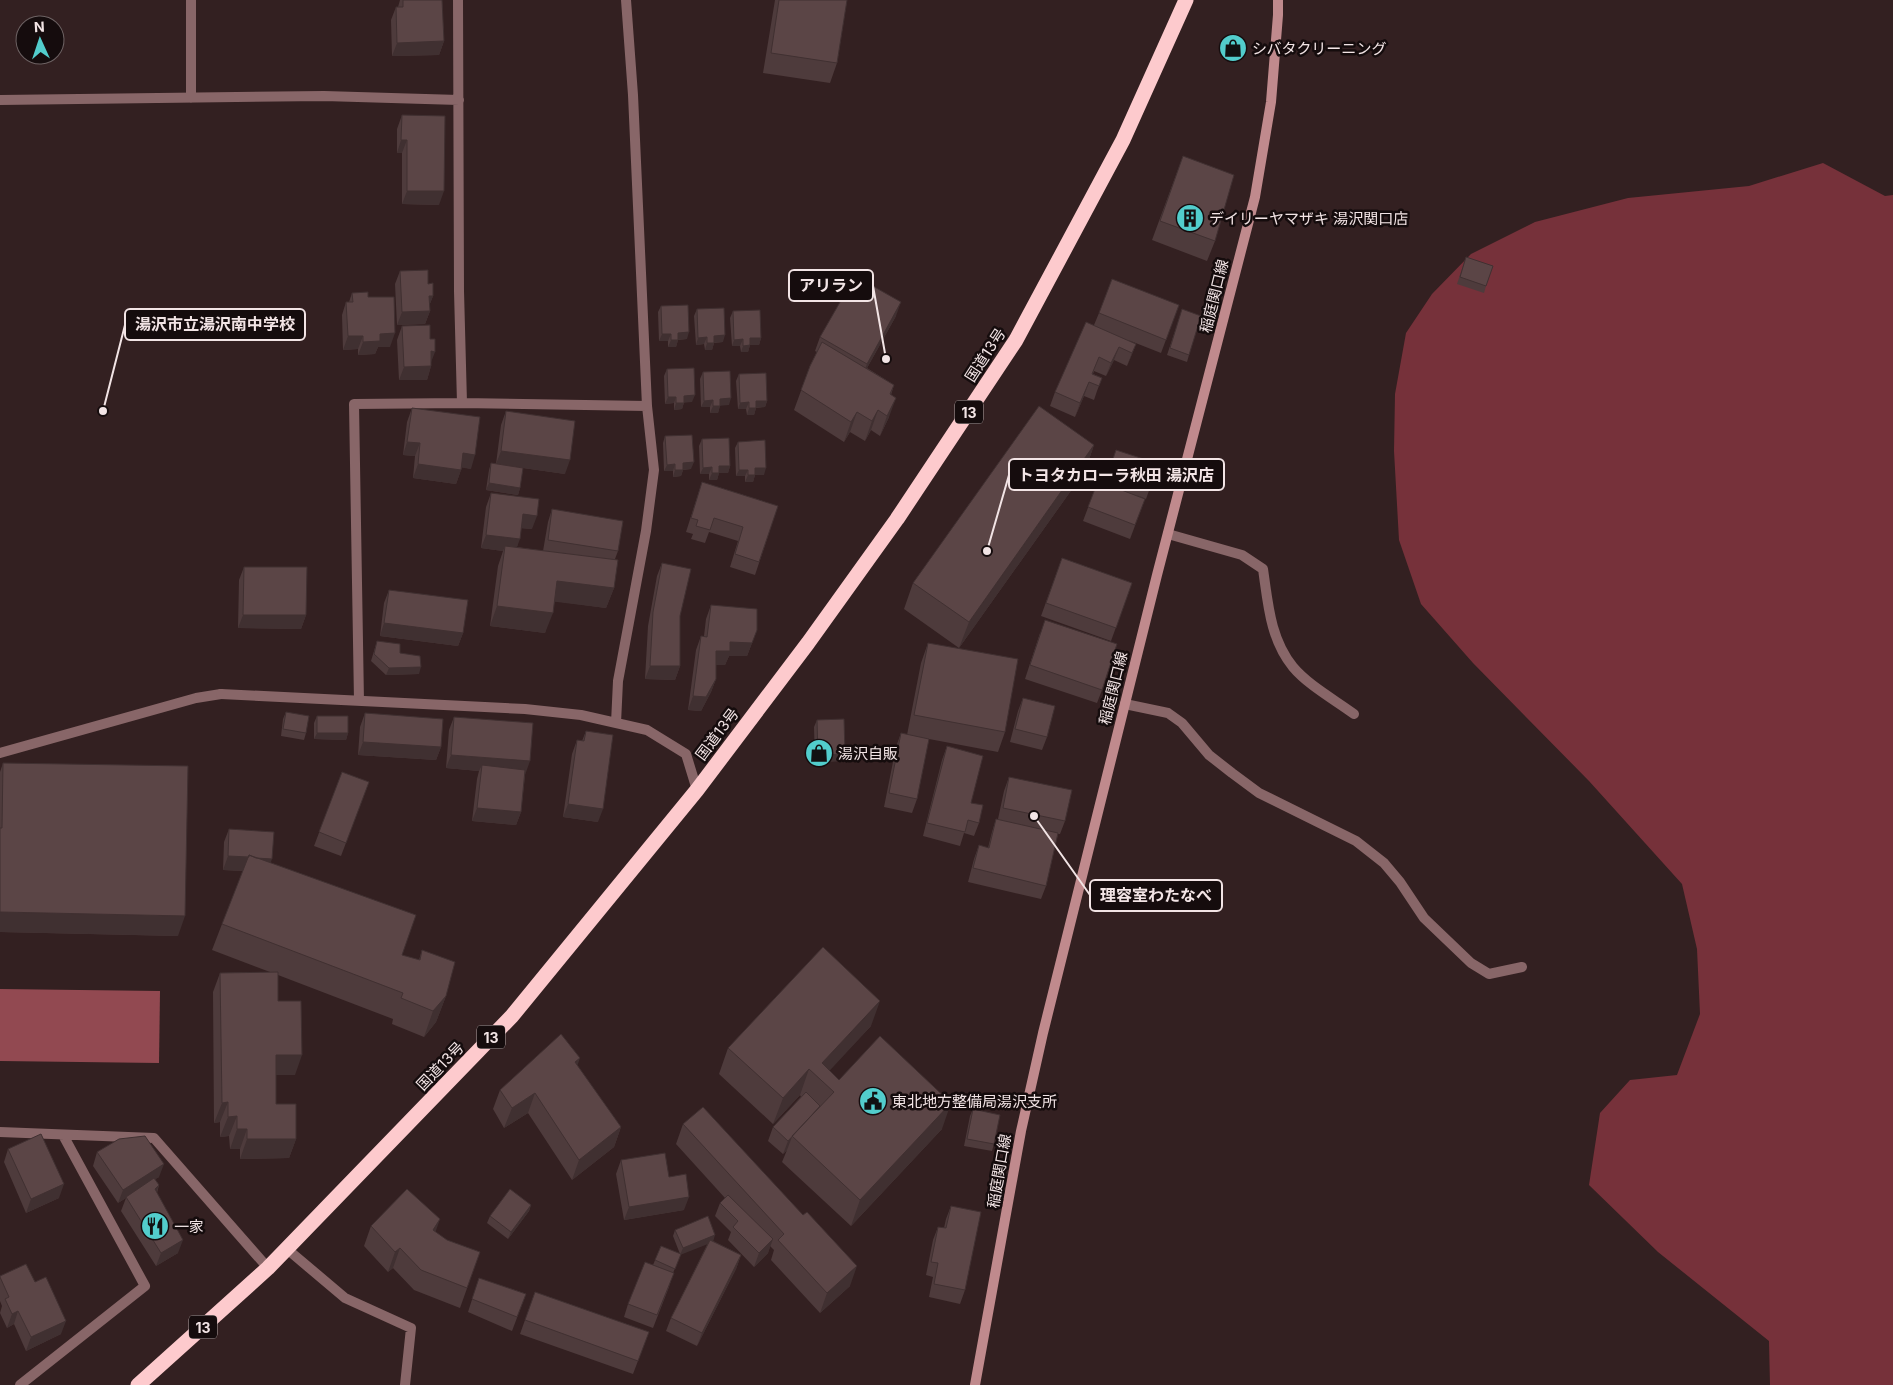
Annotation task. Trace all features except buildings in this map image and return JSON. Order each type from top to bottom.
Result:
[{"type":"highway","name":"国道13号","points":[[138,1385],[268,1268],[512,1016],[697,790],[808,643],[897,519],[1016,340],[1123,140],[1186,0]]},
{"type":"main road","name":"稲庭関口線","points":[[976,1385],[1021,1131],[1043,1033],[1255,197],[1271,102],[1278,0]]},
{"type":"street","points":[[190,98],[191,0]]},
{"type":"street","points":[[458,0],[459,291],[462,403]]},
{"type":"street","points":[[616,723],[618,681],[646,531],[654,470],[647,406],[626,0]]},
{"type":"street","points":[[0,100],[324,96],[459,100]]},
{"type":"street","points":[[359,701],[354,404],[462,403],[647,406]]},
{"type":"street","points":[[1168,534],[1242,555],[1262,569],[1270,619],[1279,644],[1293,667],[1319,689],[1354,714]]},
{"type":"street","points":[[0,754],[196,698],[221,694],[525,709],[581,715],[647,730],[686,754],[697,790]]},
{"type":"street","points":[[1125,704],[1168,713],[1182,723],[1210,755],[1232,774],[1259,793],[1356,841],[1384,863],[1400,882],[1424,918],[1471,963],[1489,974],[1522,967]]},
{"type":"street","points":[[0,1132],[154,1138],[268,1268]]},
{"type":"street","points":[[20,1385],[145,1286],[63,1135]]},
{"type":"street","points":[[287,1249],[345,1298],[411,1328],[405,1385]]},
{"type":"shaded area","points":[[1823,163],[1885,196],[1893,195],[1893,1385],[1770,1385],[1769,1341],[1658,1252],[1589,1185],[1600,1113],[1630,1080],[1677,1075],[1700,1014],[1697,949],[1682,884],[1589,781],[1473,663],[1421,604],[1399,540],[1394,451],[1395,394],[1406,333],[1432,294],[1471,254],[1535,222],[1628,198],[1749,186]]},
{"type":"shaded area","points":[[0,989],[160,991],[159,1063],[0,1061]]},
{"type":"place","name":"シバタクリーニング","points":[[1233,48]]},
{"type":"place","name":"デイリーヤマザキ 湯沢関口店","points":[[1190,218]]},
{"type":"place","name":"アリラン","points":[[886,359]]},
{"type":"place","name":"湯沢市立湯沢南中学校","points":[[103,411]]},
{"type":"place","name":"トヨタカローラ秋田 湯沢店","points":[[987,551]]},
{"type":"place","name":"湯沢自販","points":[[819,753]]},
{"type":"place","name":"理容室わたなべ","points":[[1034,816]]},
{"type":"place","name":"東北地方整備局湯沢支所","points":[[873,1101]]},
{"type":"place","name":"一家","points":[[155,1226]]}]
